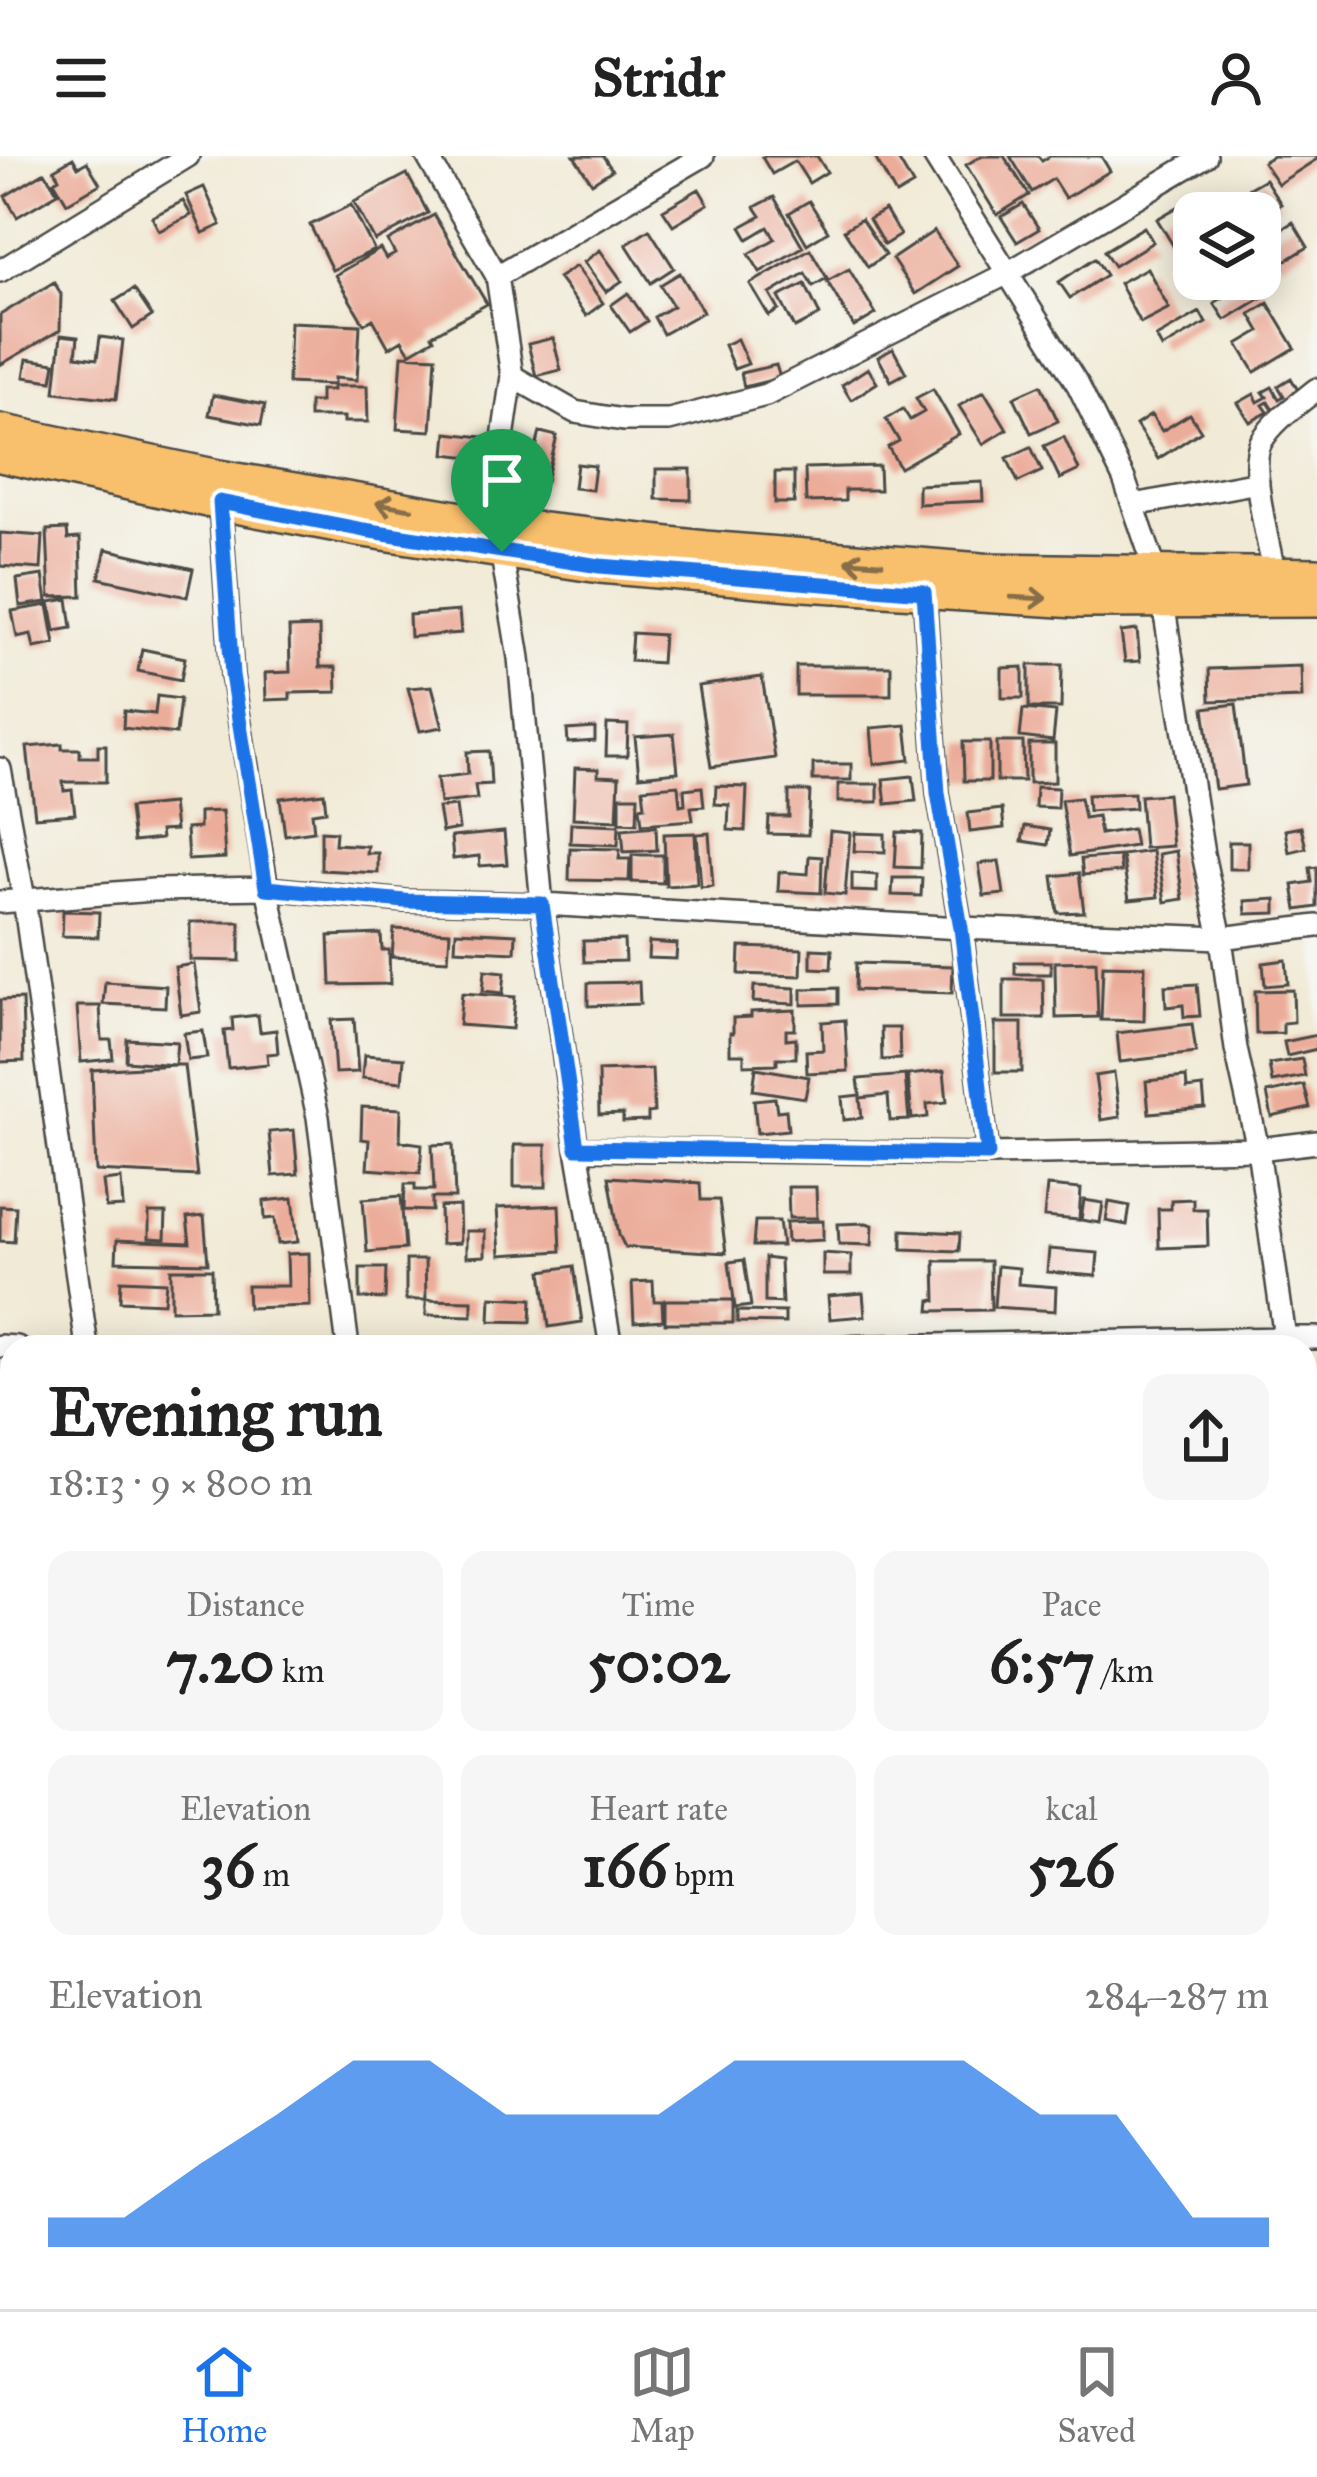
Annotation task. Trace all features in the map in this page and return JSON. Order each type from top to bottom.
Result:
[{"type":"main road","points":[[0,431],[500,539],[600,566],[1077,601],[1275,575],[1317,575]]},
{"type":"main road","points":[[0,455],[364,530],[982,570],[1317,600]]},
{"type":"street","points":[[0,271],[188,156]]},
{"type":"street","points":[[427,156],[497,276],[512,376],[504,431],[500,539],[519,658],[542,904],[609,1335]]},
{"type":"street","points":[[497,276],[703,156]]},
{"type":"street","points":[[934,156],[1078,385],[1134,505],[1160,588],[1236,1049],[1258,1149],[1285,1335]]},
{"type":"street","points":[[512,376],[575,412],[622,420],[669,420],[766,395],[1006,274],[1206,156]]},
{"type":"street","points":[[1275,575],[1258,482],[1257,448],[1274,424],[1317,389]]},
{"type":"street","points":[[1134,505],[1258,482]]},
{"type":"street","points":[[220,502],[232,675],[266,888],[318,1117],[347,1335]]},
{"type":"street","points":[[924,592],[938,793],[961,928],[988,1154]]},
{"type":"street","points":[[0,770],[24,899],[85,1335]]},
{"type":"street","points":[[0,902],[153,890],[266,888],[405,901],[1221,938],[1317,926]]},
{"type":"street","points":[[577,1148],[988,1154],[1258,1149],[1317,1142]]},
{"type":"building","points":[[574,156],[603,156],[612,170],[592,183]]},
{"type":"building","points":[[765,156],[817,156],[827,172],[809,183],[795,161],[772,174]]},
{"type":"building","points":[[874,156],[896,156],[913,185],[896,195]]},
{"type":"building","points":[[981,156],[1004,156],[1029,195],[997,215],[966,165]]},
{"type":"building","points":[[1010,156],[1038,156],[1042,161],[1050,156],[1101,156],[1110,171],[1065,198],[1053,179],[1032,192]]},
{"type":"building","points":[[1273,156],[1317,159],[1278,184],[1263,162]]},
{"type":"building","points":[[73,158],[78,167],[87,162],[100,184],[67,203],[54,181],[59,178],[54,169]]},
{"type":"building","points":[[45,172],[58,193],[17,217],[5,196]]},
{"type":"building","points":[[407,174],[428,213],[375,241],[354,202]]},
{"type":"building","points":[[1265,179],[1273,192],[1242,192]]},
{"type":"building","points":[[204,187],[221,225],[203,233],[186,195]]},
{"type":"building","points":[[699,189],[708,204],[673,225],[663,210]]},
{"type":"building","points":[[774,197],[803,247],[760,272],[749,254],[775,239],[768,227],[748,239],[741,227],[761,216],[755,207]]},
{"type":"building","points":[[183,201],[191,215],[159,231],[152,217]]},
{"type":"building","points":[[809,201],[828,231],[807,244],[789,213]]},
{"type":"building","points":[[1023,204],[1039,229],[1017,242],[1001,217]]},
{"type":"building","points":[[351,205],[374,250],[332,270],[310,225]]},
{"type":"building","points":[[885,210],[900,235],[884,245],[869,219]]},
{"type":"building","points":[[1173,210],[1173,245],[1157,219]]},
{"type":"building","points":[[434,215],[487,304],[410,353],[402,340],[389,348],[373,319],[364,324],[335,275],[380,249],[386,259],[395,254],[388,241]]},
{"type":"building","points":[[861,219],[885,255],[868,267],[844,230]]},
{"type":"building","points":[[1293,222],[1308,247],[1281,264],[1281,229]]},
{"type":"building","points":[[1144,227],[1153,242],[1114,266],[1104,251]]},
{"type":"building","points":[[649,229],[674,268],[651,283],[626,244]]},
{"type":"building","points":[[934,231],[958,266],[915,294],[892,259]]},
{"type":"building","points":[[810,249],[827,278],[813,286],[805,273],[770,294],[779,310],[769,316],[750,284]]},
{"type":"building","points":[[600,250],[622,281],[606,292],[584,262]]},
{"type":"building","points":[[1095,258],[1106,275],[1070,298],[1059,282]]},
{"type":"building","points":[[576,266],[603,303],[586,316],[558,278]]},
{"type":"building","points":[[1147,268],[1169,308],[1140,323],[1119,283]]},
{"type":"building","points":[[849,269],[876,314],[854,327],[827,281]]},
{"type":"building","points":[[680,273],[703,312],[663,334],[654,317],[673,306],[660,285]]},
{"type":"building","points":[[54,282],[61,294],[60,330],[0,365],[0,315]]},
{"type":"building","points":[[805,284],[820,315],[795,328],[779,297]]},
{"type":"building","points":[[134,289],[152,316],[133,329],[115,301]]},
{"type":"building","points":[[628,293],[647,321],[630,332],[611,305]]},
{"type":"building","points":[[1219,300],[1258,300],[1225,320],[1214,303]]},
{"type":"building","points":[[1268,303],[1295,348],[1255,372],[1238,344],[1260,331],[1250,314]]},
{"type":"building","points":[[1200,312],[1206,323],[1162,348],[1156,337]]},
{"type":"building","points":[[290,322],[360,325],[357,380],[334,378],[334,385],[288,383]]},
{"type":"building","points":[[61,335],[78,337],[76,356],[97,359],[100,337],[123,340],[116,399],[55,392]]},
{"type":"building","points":[[553,338],[561,370],[536,376],[528,344]]},
{"type":"building","points":[[737,339],[748,364],[734,369],[724,345]]},
{"type":"building","points":[[893,349],[906,373],[891,381],[878,357]]},
{"type":"building","points":[[402,355],[436,357],[431,431],[397,429]]},
{"type":"building","points":[[27,359],[55,363],[52,381],[24,377]]},
{"type":"building","points":[[776,365],[780,378],[744,387],[741,373]]},
{"type":"building","points":[[868,368],[877,383],[851,400],[842,385]]},
{"type":"building","points":[[1291,378],[1300,394],[1273,410],[1268,402],[1263,405],[1268,412],[1250,422],[1238,403],[1254,394],[1258,402],[1272,387],[1279,399],[1284,396],[1278,386]]},
{"type":"building","points":[[1041,385],[1058,421],[1031,433],[1014,397]]},
{"type":"building","points":[[333,386],[367,386],[368,422],[309,417],[309,402],[320,402],[320,390],[333,390]]},
{"type":"building","points":[[933,389],[959,434],[900,468],[888,447],[899,441],[886,419],[903,409],[910,420],[924,412],[916,398]]},
{"type":"building","points":[[984,391],[1007,429],[983,444],[959,406]]},
{"type":"building","points":[[213,395],[265,405],[261,425],[209,415]]},
{"type":"building","points":[[1190,414],[1201,431],[1158,459],[1136,425],[1151,415],[1162,431]]},
{"type":"building","points":[[540,432],[557,436],[546,481],[529,477]]},
{"type":"building","points":[[447,433],[483,437],[480,458],[445,454]]},
{"type":"building","points":[[1064,437],[1079,470],[1060,479],[1044,446]]},
{"type":"building","points":[[1031,447],[1042,471],[1018,482],[1007,458]]},
{"type":"building","points":[[577,464],[595,466],[592,490],[574,488]]},
{"type":"building","points":[[879,466],[880,490],[845,490],[845,501],[806,502],[805,468]]},
{"type":"building","points":[[656,469],[691,469],[691,500],[656,499]]},
{"type":"building","points":[[775,472],[794,472],[794,503],[775,503]]},
{"type":"building","points":[[982,482],[983,501],[918,504],[918,485]]},
{"type":"building","points":[[67,529],[68,539],[80,538],[82,596],[50,597],[47,530]]},
{"type":"building","points":[[0,533],[43,536],[41,569],[0,566]]},
{"type":"building","points":[[106,549],[193,569],[187,597],[99,578]]},
{"type":"building","points":[[43,575],[47,602],[20,606],[17,579]]},
{"type":"building","points":[[68,599],[72,628],[55,631],[50,602]]},
{"type":"building","points":[[48,605],[55,644],[34,648],[31,634],[17,637],[12,611]]},
{"type":"building","points":[[459,611],[461,633],[410,637],[409,615]]},
{"type":"building","points":[[319,627],[320,667],[336,667],[337,692],[290,693],[290,699],[266,700],[265,673],[290,672],[289,628]]},
{"type":"building","points":[[1137,630],[1140,661],[1125,662],[1121,632]]},
{"type":"building","points":[[632,633],[663,635],[661,663],[630,661]]},
{"type":"building","points":[[142,649],[185,658],[181,680],[138,671]]},
{"type":"building","points":[[1029,665],[1062,665],[1061,708],[1029,708]]},
{"type":"building","points":[[796,666],[891,666],[891,695],[796,695]]},
{"type":"building","points":[[1301,666],[1302,698],[1210,701],[1209,669]]},
{"type":"building","points":[[1023,667],[1023,698],[1002,698],[1002,668]]},
{"type":"building","points":[[762,677],[775,758],[711,767],[698,686]]},
{"type":"building","points":[[432,686],[443,727],[420,731],[408,688]]},
{"type":"building","points":[[157,696],[180,699],[176,734],[123,728],[124,711],[155,714]]},
{"type":"building","points":[[1236,704],[1246,785],[1215,789],[1204,708]]},
{"type":"building","points":[[1023,709],[1056,712],[1053,741],[1020,737]]},
{"type":"building","points":[[607,724],[628,725],[627,756],[606,756]]},
{"type":"building","points":[[906,725],[910,760],[874,764],[871,728]]},
{"type":"building","points":[[595,728],[595,741],[568,743],[567,730]]},
{"type":"building","points":[[674,734],[678,772],[639,776],[635,737]]},
{"type":"building","points":[[963,742],[990,742],[990,781],[964,781]]},
{"type":"building","points":[[997,742],[1023,742],[1024,781],[997,781]]},
{"type":"building","points":[[62,744],[62,749],[80,749],[80,757],[98,757],[98,745],[106,745],[106,782],[63,782],[64,791],[72,790],[75,814],[35,817],[27,747]]},
{"type":"building","points":[[1029,744],[1055,744],[1055,782],[1029,783]]},
{"type":"building","points":[[489,751],[491,784],[475,785],[477,799],[440,803],[437,778],[468,774],[467,752]]},
{"type":"building","points":[[813,764],[851,764],[851,780],[813,780]]},
{"type":"building","points":[[575,768],[598,769],[598,776],[619,777],[617,820],[573,818]]},
{"type":"building","points":[[913,776],[916,801],[886,804],[883,779]]},
{"type":"building","points":[[838,784],[878,784],[878,802],[838,802]]},
{"type":"building","points":[[678,785],[680,805],[685,804],[684,789],[702,787],[704,806],[691,807],[693,820],[642,824],[643,788]]},
{"type":"building","points":[[716,786],[747,787],[745,831],[728,830],[729,805],[715,804]]},
{"type":"building","points":[[1036,787],[1058,788],[1057,808],[1035,807]]},
{"type":"building","points":[[789,791],[810,791],[808,835],[768,834],[769,817],[789,817]]},
{"type":"building","points":[[324,793],[326,811],[312,813],[314,831],[285,835],[280,798]]},
{"type":"building","points":[[1134,793],[1135,808],[1088,811],[1087,795]]},
{"type":"building","points":[[1167,794],[1172,846],[1144,848],[1140,796]]},
{"type":"building","points":[[620,796],[638,796],[637,823],[620,822]]},
{"type":"building","points":[[1080,798],[1084,818],[1097,816],[1100,834],[1132,829],[1135,846],[1070,856],[1061,800]]},
{"type":"building","points":[[172,804],[175,830],[160,831],[161,839],[133,842],[129,808]]},
{"type":"building","points":[[456,806],[459,829],[442,832],[438,808]]},
{"type":"building","points":[[1002,809],[1004,828],[970,832],[968,813]]},
{"type":"building","points":[[222,811],[225,858],[188,860],[186,829],[199,828],[199,812]]},
{"type":"building","points":[[571,823],[619,825],[618,845],[570,843]]},
{"type":"building","points":[[656,826],[657,850],[624,852],[622,829]]},
{"type":"building","points":[[1025,826],[1050,830],[1048,845],[1022,841]]},
{"type":"building","points":[[1301,827],[1306,848],[1289,852],[1285,830]]},
{"type":"building","points":[[321,831],[336,832],[335,844],[367,846],[366,853],[378,853],[378,873],[321,870]]},
{"type":"building","points":[[830,831],[850,833],[845,895],[825,893]]},
{"type":"building","points":[[504,832],[507,864],[480,866],[479,856],[453,859],[451,837]]},
{"type":"building","points":[[897,832],[922,833],[921,868],[895,867]]},
{"type":"building","points":[[695,833],[697,884],[666,886],[664,834]]},
{"type":"building","points":[[709,833],[713,886],[701,887],[697,834]]},
{"type":"building","points":[[855,833],[885,834],[885,852],[854,851]]},
{"type":"building","points":[[1229,842],[1248,842],[1248,869],[1229,869]]},
{"type":"building","points":[[570,848],[620,849],[619,859],[630,859],[629,881],[569,880]]},
{"type":"building","points":[[1152,851],[1158,897],[1129,900],[1122,855]]},
{"type":"building","points":[[1176,851],[1183,899],[1165,902],[1158,854]]},
{"type":"building","points":[[632,855],[663,855],[663,883],[632,882]]},
{"type":"building","points":[[809,856],[822,857],[821,893],[778,891],[779,872],[808,874]]},
{"type":"building","points":[[1119,856],[1121,872],[1083,875],[1081,859]]},
{"type":"building","points":[[999,861],[1004,894],[984,896],[979,864]]},
{"type":"building","points":[[1317,867],[1317,907],[1297,910],[1293,885],[1312,882],[1310,868]]},
{"type":"building","points":[[852,873],[877,875],[877,892],[852,891]]},
{"type":"building","points":[[1079,873],[1084,912],[1058,913],[1053,876]]},
{"type":"building","points":[[893,878],[922,878],[921,896],[892,895]]},
{"type":"building","points":[[1276,899],[1276,913],[1246,914],[1245,901]]},
{"type":"building","points":[[63,911],[99,912],[98,937],[62,936]]},
{"type":"building","points":[[190,922],[240,922],[240,961],[190,960]]},
{"type":"building","points":[[394,929],[450,932],[448,960],[392,957]]},
{"type":"building","points":[[456,931],[516,934],[515,952],[455,949]]},
{"type":"building","points":[[381,934],[382,950],[389,950],[390,984],[331,985],[329,936]]},
{"type":"building","points":[[624,940],[625,961],[584,962],[583,941]]},
{"type":"building","points":[[649,942],[677,944],[676,959],[648,958]]},
{"type":"building","points":[[740,947],[802,949],[801,976],[739,974]]},
{"type":"building","points":[[811,949],[832,950],[831,969],[811,968]]},
{"type":"building","points":[[1286,960],[1288,984],[1265,986],[1263,963]]},
{"type":"building","points":[[1096,961],[1098,1017],[1056,1018],[1055,962]]},
{"type":"building","points":[[1015,962],[1051,962],[1051,974],[1015,974]]},
{"type":"building","points":[[856,963],[953,966],[952,993],[855,990]]},
{"type":"building","points":[[194,964],[201,1012],[181,1015],[175,967]]},
{"type":"building","points":[[1103,965],[1145,966],[1144,1021],[1101,1020]]},
{"type":"building","points":[[485,970],[505,972],[503,993],[483,991]]},
{"type":"building","points":[[1004,979],[1043,979],[1044,1018],[1004,1018]]},
{"type":"building","points":[[105,982],[166,986],[165,1007],[103,1004]]},
{"type":"building","points":[[639,982],[640,1004],[588,1006],[588,983]]},
{"type":"building","points":[[1197,984],[1200,1016],[1184,1017],[1183,1005],[1166,1007],[1165,986]]},
{"type":"building","points":[[754,986],[795,988],[795,1004],[753,1002]]},
{"type":"building","points":[[838,988],[838,1004],[802,1005],[802,989]]},
{"type":"building","points":[[1293,990],[1294,1022],[1283,1023],[1283,1033],[1256,1034],[1255,991]]},
{"type":"building","points":[[462,993],[515,997],[512,1029],[459,1025]]},
{"type":"building","points":[[22,999],[24,1061],[0,1062],[0,1000]]},
{"type":"building","points":[[77,1006],[100,1006],[102,1040],[111,1040],[113,1059],[81,1062]]},
{"type":"building","points":[[795,1010],[795,1030],[786,1030],[786,1039],[796,1038],[796,1058],[744,1065],[744,1054],[730,1054],[733,1018],[751,1017],[751,1012]]},
{"type":"building","points":[[258,1015],[260,1032],[276,1030],[278,1053],[267,1054],[268,1064],[228,1068],[224,1031],[233,1030],[232,1018]]},
{"type":"building","points":[[354,1019],[358,1072],[335,1073],[331,1020]]},
{"type":"building","points":[[845,1020],[848,1071],[807,1073],[806,1051],[823,1050],[822,1022]]},
{"type":"building","points":[[995,1023],[1022,1023],[1022,1072],[995,1072]]},
{"type":"building","points":[[1192,1024],[1196,1053],[1120,1062],[1117,1033]]},
{"type":"building","points":[[881,1028],[899,1028],[900,1059],[882,1060]]},
{"type":"building","points":[[203,1031],[207,1058],[188,1060],[184,1033]]},
{"type":"building","points":[[1317,1035],[1317,1049],[1287,1056],[1284,1042]]},
{"type":"building","points":[[127,1039],[177,1042],[175,1065],[126,1061]]},
{"type":"building","points":[[364,1055],[404,1058],[402,1082],[362,1078]]},
{"type":"building","points":[[1302,1059],[1305,1076],[1272,1082],[1269,1064]]},
{"type":"building","points":[[184,1065],[197,1176],[96,1171],[92,1070]]},
{"type":"building","points":[[756,1068],[809,1077],[805,1098],[753,1090]]},
{"type":"building","points":[[652,1069],[654,1112],[648,1113],[648,1121],[623,1122],[623,1114],[599,1115],[598,1071]]},
{"type":"building","points":[[944,1071],[947,1102],[927,1104],[928,1117],[912,1119],[908,1075]]},
{"type":"building","points":[[1114,1073],[1120,1117],[1101,1120],[1095,1076]]},
{"type":"building","points":[[905,1075],[909,1120],[890,1121],[888,1095],[860,1098],[862,1118],[844,1120],[842,1097],[860,1095],[858,1079]]},
{"type":"building","points":[[1186,1077],[1187,1089],[1203,1087],[1205,1108],[1149,1113],[1146,1081]]},
{"type":"building","points":[[1304,1085],[1310,1108],[1272,1117],[1267,1093]]},
{"type":"building","points":[[775,1098],[777,1111],[786,1110],[788,1130],[757,1133],[754,1100]]},
{"type":"building","points":[[362,1107],[401,1109],[400,1141],[422,1144],[420,1173],[367,1169],[369,1140],[361,1139]]},
{"type":"building","points":[[294,1130],[298,1174],[273,1176],[269,1132]]},
{"type":"building","points":[[453,1144],[455,1198],[432,1198],[432,1211],[404,1210],[405,1184],[415,1184],[415,1190],[434,1190],[432,1145]]},
{"type":"building","points":[[514,1145],[546,1145],[546,1187],[514,1187]]},
{"type":"building","points":[[609,1177],[700,1183],[701,1200],[719,1200],[726,1253],[625,1247]]},
{"type":"building","points":[[121,1179],[123,1207],[106,1208],[103,1181]]},
{"type":"building","points":[[1047,1186],[1081,1189],[1079,1220],[1044,1217]]},
{"type":"building","points":[[788,1187],[816,1187],[817,1218],[789,1218]]},
{"type":"building","points":[[401,1196],[405,1249],[367,1252],[363,1199]]},
{"type":"building","points":[[293,1198],[298,1242],[278,1244],[275,1218],[265,1219],[264,1201]]},
{"type":"building","points":[[1193,1199],[1193,1209],[1207,1209],[1208,1246],[1159,1248],[1158,1209],[1171,1209],[1171,1200]]},
{"type":"building","points":[[1084,1200],[1103,1203],[1100,1223],[1081,1220]]},
{"type":"building","points":[[1109,1202],[1130,1206],[1127,1225],[1106,1221]]},
{"type":"building","points":[[559,1205],[561,1251],[500,1255],[497,1208]]},
{"type":"building","points":[[0,1206],[16,1207],[14,1242],[0,1241]]},
{"type":"building","points":[[459,1206],[460,1243],[441,1244],[440,1207]]},
{"type":"building","points":[[149,1213],[166,1213],[165,1239],[149,1238]]},
{"type":"building","points":[[204,1216],[208,1263],[116,1261],[117,1240],[190,1243],[187,1218]]},
{"type":"building","points":[[755,1221],[779,1221],[782,1246],[753,1246]]},
{"type":"building","points":[[823,1221],[823,1240],[787,1242],[786,1222]]},
{"type":"building","points":[[838,1224],[873,1225],[872,1245],[839,1244]]},
{"type":"building","points":[[902,1230],[960,1233],[959,1251],[902,1249]]},
{"type":"building","points":[[466,1231],[485,1231],[485,1256],[466,1257]]},
{"type":"building","points":[[1049,1249],[1098,1253],[1096,1276],[1047,1272]]},
{"type":"building","points":[[309,1253],[310,1306],[248,1308],[247,1286],[288,1286],[287,1254]]},
{"type":"building","points":[[823,1253],[851,1255],[851,1275],[823,1275]]},
{"type":"building","points":[[765,1258],[780,1260],[782,1303],[765,1302]]},
{"type":"building","points":[[406,1260],[425,1260],[426,1300],[406,1300]]},
{"type":"building","points":[[744,1260],[751,1306],[735,1308],[729,1262]]},
{"type":"building","points":[[935,1261],[990,1261],[991,1310],[930,1311],[931,1300],[936,1301]]},
{"type":"building","points":[[574,1266],[582,1322],[549,1327],[542,1271]]},
{"type":"building","points":[[997,1266],[1019,1268],[1018,1284],[1056,1287],[1055,1311],[994,1307]]},
{"type":"building","points":[[360,1268],[386,1268],[385,1299],[360,1298]]},
{"type":"building","points":[[171,1269],[212,1269],[213,1309],[171,1310]]},
{"type":"building","points":[[121,1280],[166,1282],[164,1303],[120,1301]]},
{"type":"building","points":[[653,1281],[654,1301],[662,1301],[663,1320],[634,1322],[632,1282]]},
{"type":"building","points":[[863,1293],[865,1316],[830,1319],[828,1296]]},
{"type":"building","points":[[491,1297],[532,1299],[531,1322],[490,1321]]},
{"type":"building","points":[[426,1300],[472,1301],[472,1316],[426,1315]]},
{"type":"building","points":[[665,1300],[733,1300],[733,1323],[665,1323]]},
{"type":"building","points":[[737,1311],[785,1312],[785,1323],[737,1322]]},
{"type":"route","points":[[220,502],[502,552],[600,566],[924,592],[938,793],[961,928],[988,1154],[577,1148],[542,904],[405,901],[266,888],[232,675],[220,502]]}]
